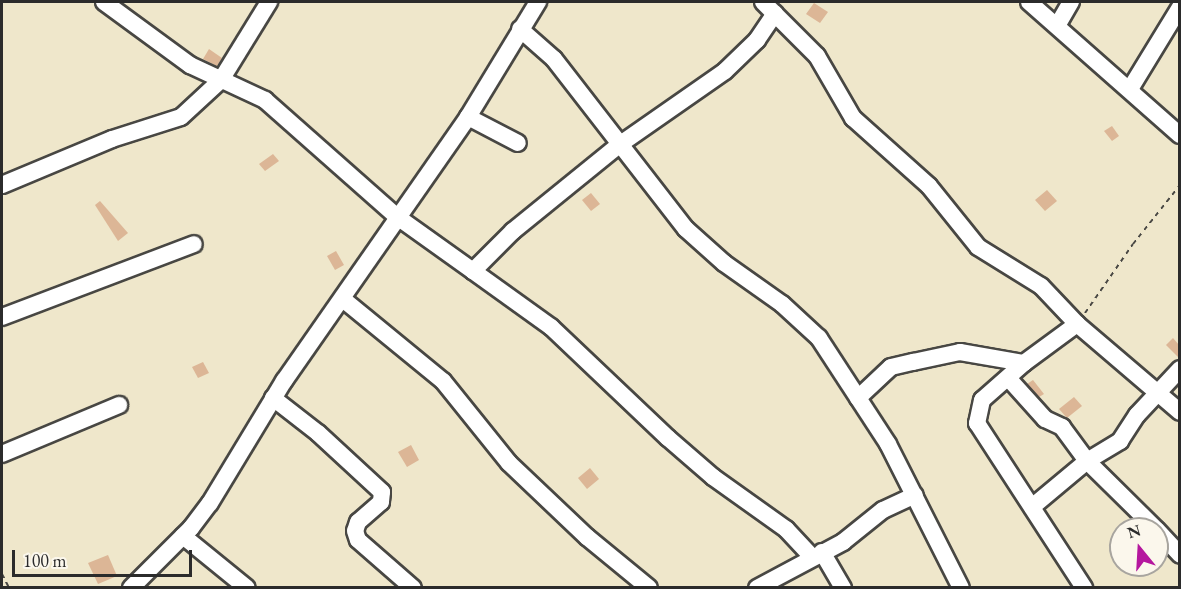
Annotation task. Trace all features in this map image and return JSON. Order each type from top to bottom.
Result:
[{"type":"street","points":[[104,2],[167,50],[221,80],[248,89],[291,118],[396,216],[551,327],[668,438],[713,477],[817,554],[843,588]]},
{"type":"street","points":[[2,185],[112,139],[177,119],[221,80],[269,2]]},
{"type":"street","points":[[1029,2],[1130,89],[1179,135]]},
{"type":"street","points":[[1057,26],[1071,2]]},
{"type":"street","points":[[131,588],[183,536],[222,485],[273,398],[344,300],[396,216],[468,117],[520,29],[529,5]]},
{"type":"street","points":[[474,272],[513,231],[619,145],[724,71],[757,40],[769,7],[817,56],[839,98],[879,145],[929,186],[978,247],[1041,286],[1077,324],[1160,393],[1179,412]]},
{"type":"street","points":[[1130,89],[1179,7]]},
{"type":"street","points":[[520,29],[554,59],[619,145],[703,245],[782,304],[819,338],[858,398],[915,495],[961,588]]},
{"type":"street","points":[[468,117],[518,143]]},
{"type":"street","points":[[2,317],[194,244]]},
{"type":"street","points":[[344,300],[443,381],[509,463],[587,537],[649,588]]},
{"type":"street","points":[[1077,324],[1024,363],[1009,379],[982,400],[977,423],[1084,588]]},
{"type":"street","points":[[858,398],[891,367],[960,352],[1024,363]]},
{"type":"street","points":[[1032,507],[1087,460],[1120,441],[1137,415],[1160,393],[1179,369]]},
{"type":"street","points":[[1009,379],[1044,419],[1062,427],[1087,460],[1143,517]]},
{"type":"street","points":[[273,398],[318,433],[382,492],[381,502],[358,522],[355,531],[358,540],[413,588]]},
{"type":"street","points":[[2,454],[119,405]]},
{"type":"street","points":[[757,588],[843,542],[883,510],[915,495]]},
{"type":"street","points":[[183,536],[247,588]]},
{"type":"path","points":[[1077,324],[1132,243],[1179,185]]},
{"type":"path","points":[[2,574],[9,588]]},
{"type":"building","points":[[814,3],[828,12],[820,23],[806,14]]},
{"type":"building","points":[[209,49],[222,58],[217,66],[203,59]]},
{"type":"building","points":[[1112,126],[1119,136],[1112,141],[1104,131]]},
{"type":"building","points":[[273,154],[279,161],[265,171],[259,164]]},
{"type":"building","points":[[1047,190],[1057,201],[1045,211],[1035,200]]},
{"type":"building","points":[[591,193],[600,204],[591,211],[582,200]]},
{"type":"building","points":[[100,201],[128,233],[118,241],[95,205]]},
{"type":"building","points":[[336,251],[344,265],[335,270],[327,256]]},
{"type":"building","points":[[1173,338],[1179,345],[1179,358],[1166,345]]},
{"type":"building","points":[[203,362],[209,373],[198,378],[192,367]]},
{"type":"building","points":[[1033,380],[1044,394],[1039,397],[1027,384]]},
{"type":"building","points":[[1074,397],[1082,406],[1067,418],[1059,409]]},
{"type":"building","points":[[411,445],[419,460],[407,467],[398,452]]},
{"type":"building","points":[[590,468],[599,479],[587,489],[578,478]]},
{"type":"building","points":[[108,555],[117,576],[98,584],[88,563]]}]
